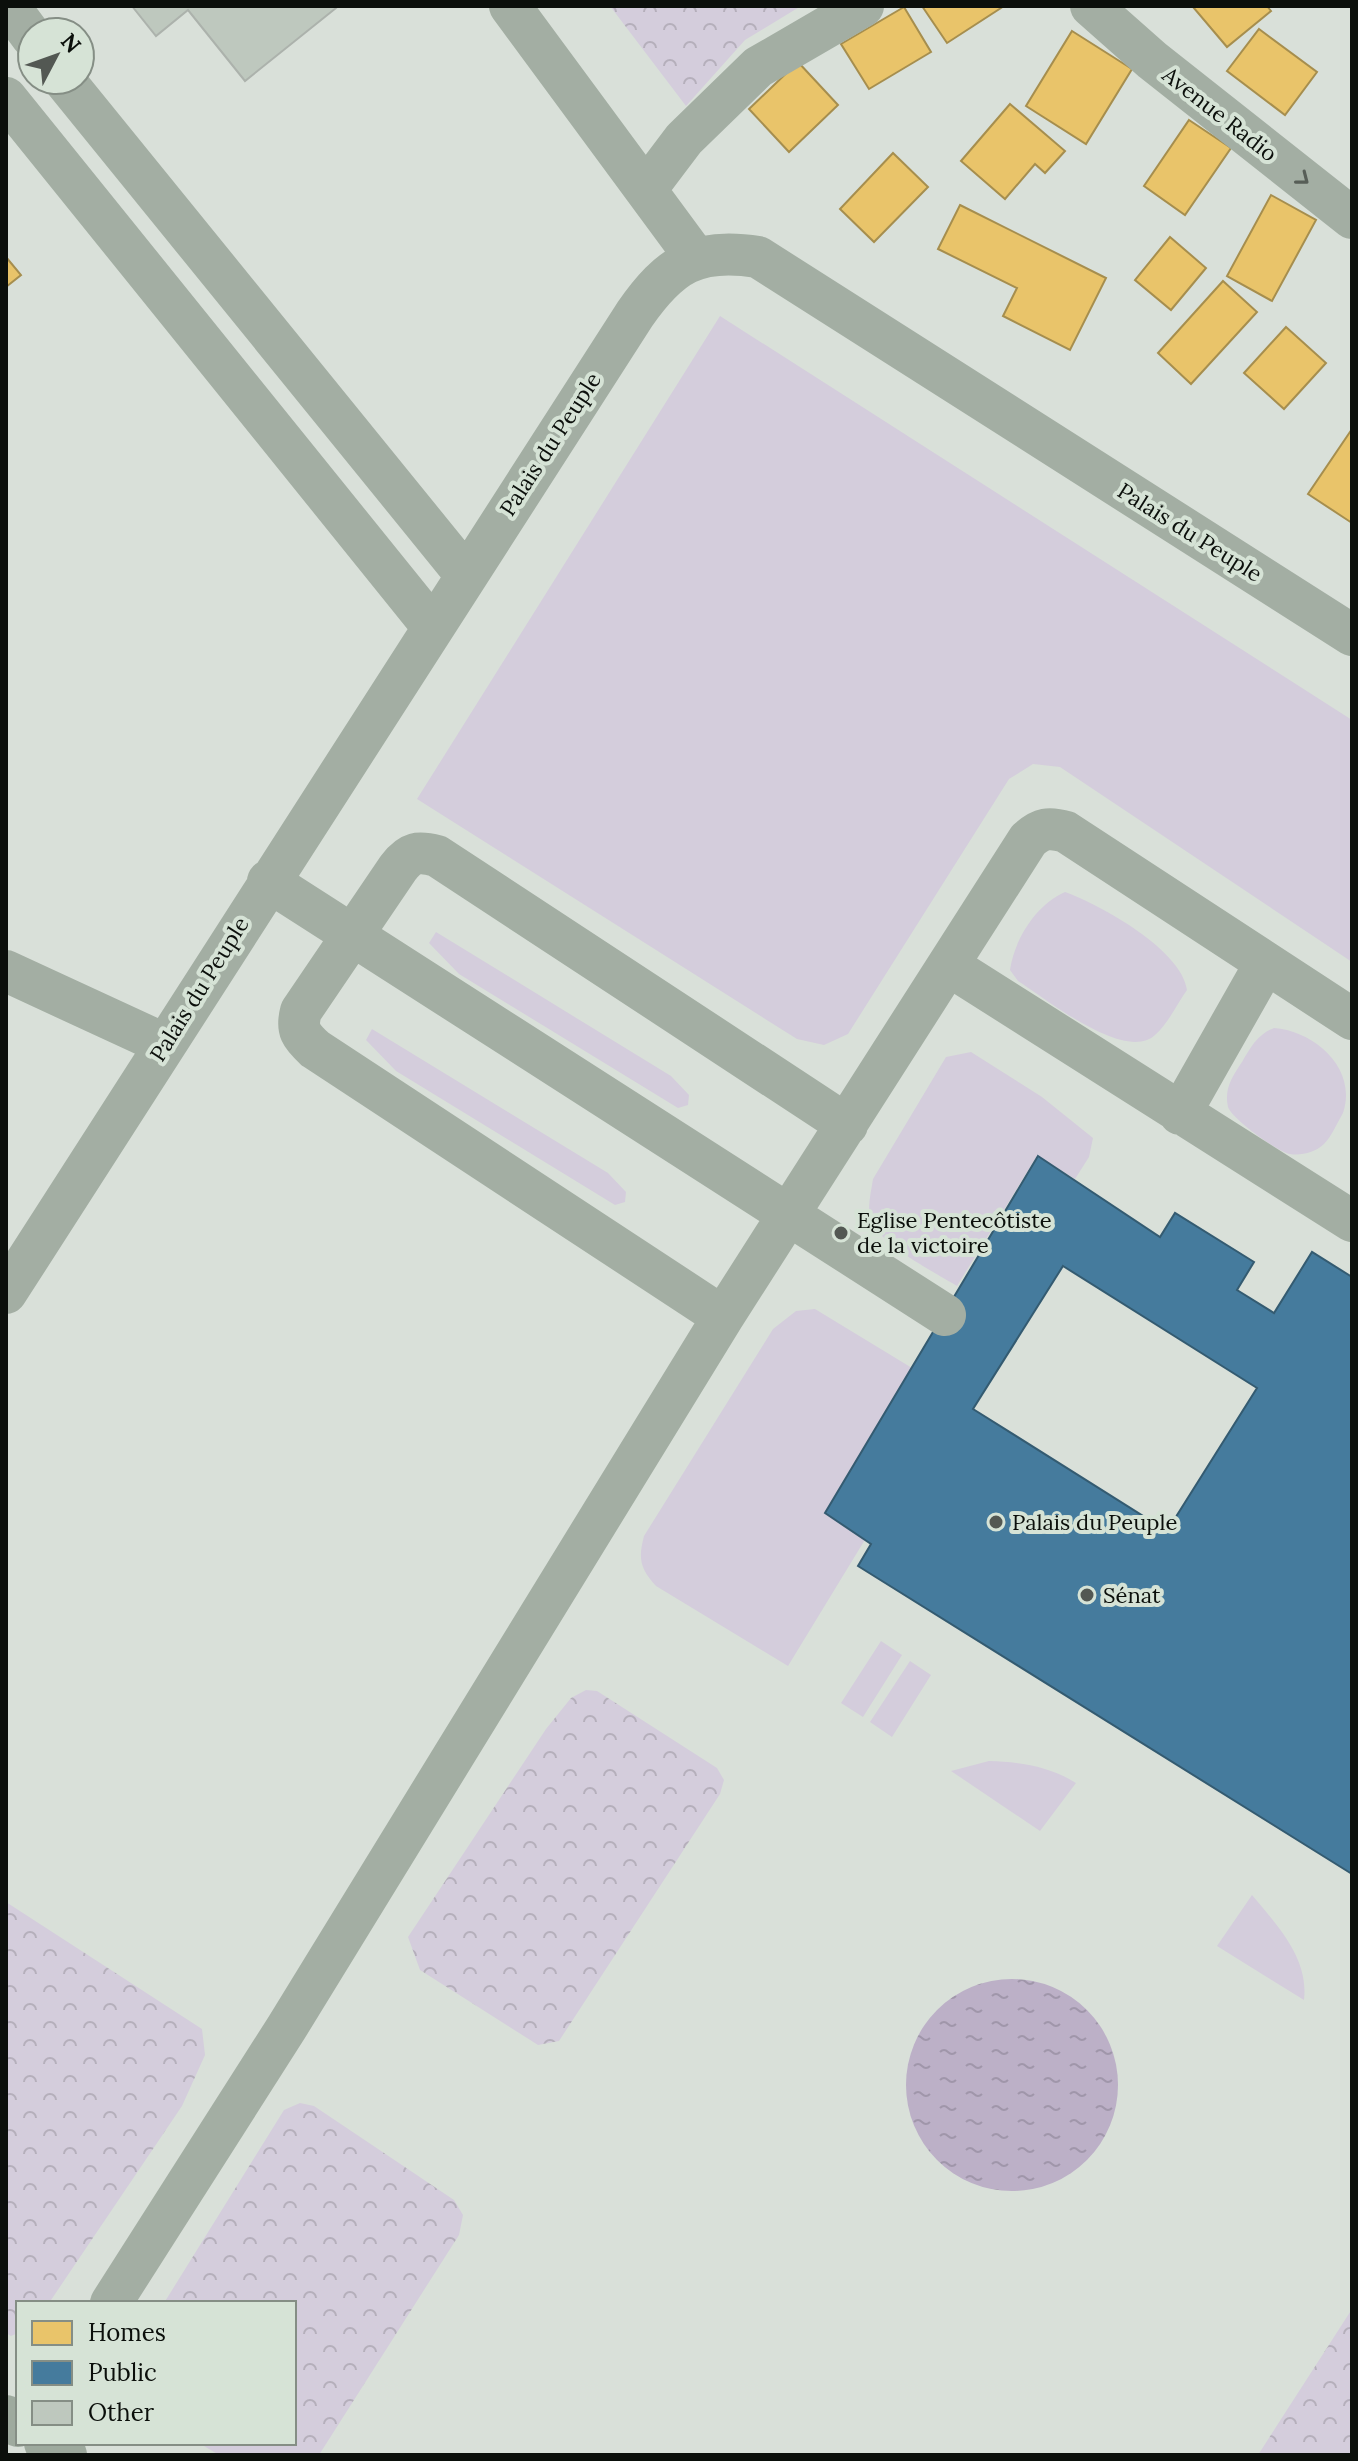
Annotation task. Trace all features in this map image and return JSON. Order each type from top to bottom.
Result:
[{"type":"street","points":[[510,6],[695,257]]},
{"type":"street","points":[[647,188],[684,139],[758,67],[863,6]]},
{"type":"street","name":"Avenue Radio","points":[[1091,6],[1152,60],[1352,218]]},
{"type":"street","points":[[77,96],[465,574]]},
{"type":"street","points":[[6,98],[432,626]]},
{"type":"street","name":"Palais du Peuple","points":[[6,1293],[465,574],[652,290],[671,272],[695,257],[723,252],[758,257],[1352,635]]},
{"type":"street","points":[[112,2301],[287,2027],[723,1317],[1028,840],[1038,831],[1051,827],[1066,832],[1352,1019]]},
{"type":"street","points":[[723,1317],[315,1049],[301,1036],[298,1023],[301,1011],[407,856],[421,852],[437,856],[847,1125]]},
{"type":"street","points":[[268,881],[945,1315]]},
{"type":"street","points":[[1180,1114],[1265,964]]},
{"type":"street","points":[[948,965],[1180,1114],[1348,1210]]},
{"type":"street","points":[[6,971],[164,1044]]},
{"type":"green space","points":[[610,6],[801,6],[745,40],[686,106]]},
{"type":"green space","points":[[720,316],[1352,720],[1352,962],[1060,767],[1033,764],[1009,779],[848,1034],[824,1045],[797,1039],[417,799]]},
{"type":"green space","points":[[1065,892],[1099,907],[1138,931],[1171,960],[1182,975],[1187,990],[1155,1035],[1142,1041],[1125,1041],[1106,1035],[1047,1001],[1018,981],[1010,970],[1028,924],[1045,905]]},
{"type":"green space","points":[[436,932],[671,1076],[689,1095],[688,1105],[678,1108],[459,974],[429,943]]},
{"type":"green space","points":[[1274,1028],[1304,1036],[1317,1044],[1338,1067],[1344,1081],[1346,1097],[1343,1113],[1327,1141],[1308,1153],[1290,1154],[1276,1148],[1246,1127],[1228,1107],[1228,1089],[1235,1073],[1255,1042]]},
{"type":"green space","points":[[372,1029],[608,1173],[626,1192],[625,1202],[615,1205],[396,1071],[366,1040]]},
{"type":"green space","points":[[971,1052],[1042,1097],[1093,1138],[1089,1157],[1075,1179],[1037,1156],[957,1286],[910,1258],[887,1240],[872,1222],[869,1207],[873,1179],[946,1057]]},
{"type":"green space","points":[[815,1309],[912,1368],[825,1512],[866,1538],[788,1666],[656,1586],[644,1568],[641,1551],[644,1536],[773,1329],[796,1311]]},
{"type":"green space","points":[[881,1641],[902,1655],[863,1717],[841,1703]]},
{"type":"green space","points":[[910,1661],[931,1675],[892,1737],[870,1722]]},
{"type":"green space","points":[[586,1690],[597,1691],[717,1768],[724,1780],[720,1794],[559,2041],[538,2045],[420,1970],[408,1937],[546,1729],[571,1698]]},
{"type":"green space","points":[[989,1761],[1034,1766],[1076,1783],[1040,1831],[951,1771]]},
{"type":"green space","points":[[1252,1895],[1281,1930],[1296,1956],[1302,1970],[1304,2000],[1217,1946]]},
{"type":"green space","points":[[6,1902],[202,2029],[205,2055],[182,2106],[50,2301],[16,2301],[16,2334],[11,2336],[6,2333]]},
{"type":"green space","points":[[300,2103],[314,2106],[454,2200],[463,2215],[459,2235],[319,2455],[219,2455],[202,2445],[296,2445],[296,2301],[165,2301],[284,2110]]},
{"type":"green space","points":[[1352,2309],[1352,2455],[1258,2455]]},
{"type":"water","points":[[1012,1979],[1052,1987],[1087,2010],[1110,2045],[1118,2085],[1110,2125],[1087,2160],[1052,2183],[1012,2191],[972,2183],[937,2160],[914,2125],[906,2085],[914,2045],[937,2010],[972,1987]]},
{"type":"building: Homes","points":[[922,6],[1004,6],[947,43]]},
{"type":"building: Homes","points":[[1267,6],[1271,11],[1227,47],[1193,7]]},
{"type":"building: Homes","points":[[904,7],[931,52],[869,89],[841,44]]},
{"type":"building: Homes","points":[[1259,29],[1317,72],[1285,115],[1227,71]]},
{"type":"building: Homes","points":[[1072,31],[1132,69],[1086,144],[1026,106]]},
{"type":"building: Homes","points":[[798,62],[838,105],[789,152],[749,109]]},
{"type":"building: Homes","points":[[1010,104],[1065,151],[1045,173],[1035,164],[1005,199],[961,161]]},
{"type":"building: Homes","points":[[1189,120],[1231,148],[1185,215],[1144,186]]},
{"type":"building: Homes","points":[[893,153],[928,187],[874,242],[840,209]]},
{"type":"building: Homes","points":[[1271,195],[1316,220],[1272,301],[1227,276]]},
{"type":"building: Homes","points":[[960,205],[1106,278],[1070,350],[1003,316],[1017,288],[938,249]]},
{"type":"building: Homes","points":[[1170,237],[1206,268],[1171,310],[1135,280]]},
{"type":"building: Homes","points":[[6,257],[21,275],[6,287]]},
{"type":"building: Homes","points":[[1223,281],[1257,312],[1191,384],[1158,353]]},
{"type":"building: Homes","points":[[1286,327],[1326,363],[1284,409],[1244,373]]},
{"type":"building: Homes","points":[[1352,429],[1352,523],[1308,494]]},
{"type":"building: Public","name":"Palais du Peuple","points":[[1038,1156],[1160,1237],[1175,1213],[1254,1262],[1237,1290],[1274,1313],[1312,1252],[1352,1277],[1352,1874],[858,1566],[871,1544],[825,1513]],"holes":[[[1063,1266],[1257,1388],[1167,1531],[973,1409]]]},
{"type":"building: Other","points":[[132,6],[336,8],[245,81],[188,10],[156,36]]},
{"type":"place","name":"Eglise Pentecôtiste de la victoire","points":[[841,1233]]},
{"type":"place","name":"Palais du Peuple","points":[[996,1522]]},
{"type":"place","name":"Sénat","points":[[1087,1595]]}]
